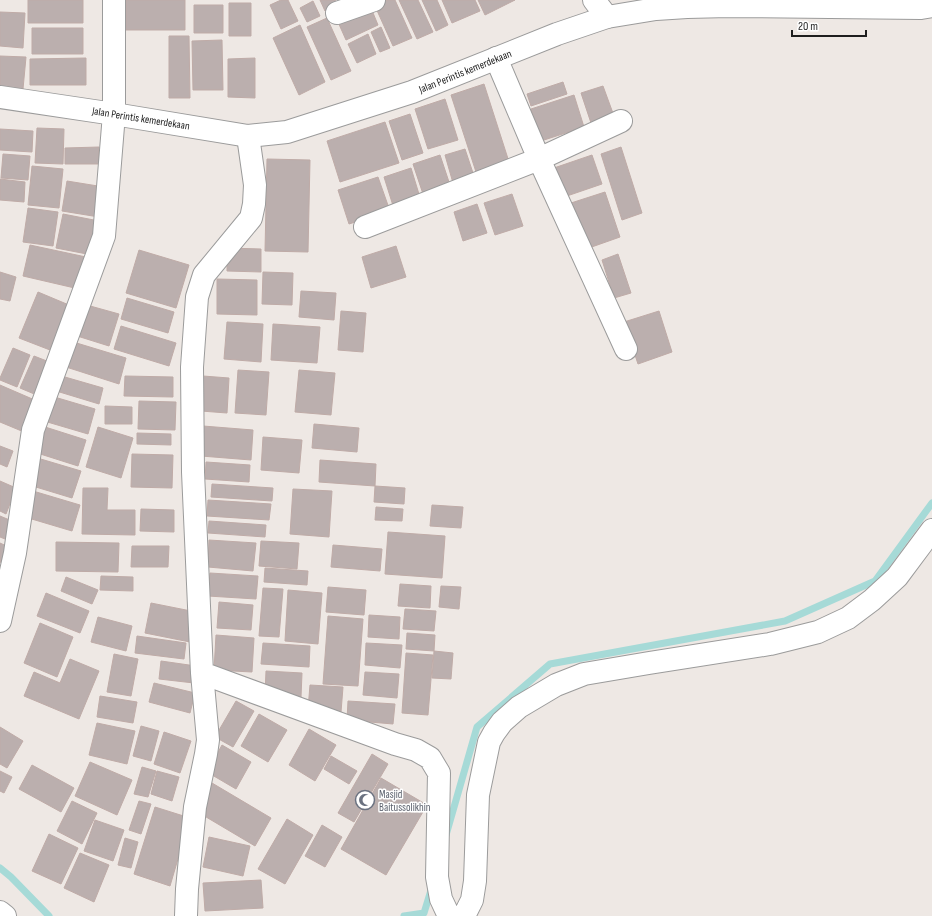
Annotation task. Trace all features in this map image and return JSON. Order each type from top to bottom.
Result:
[{"type":"street","points":[[0,621],[15,553],[33,430],[104,236],[114,114],[114,0]]},
{"type":"street","points":[[337,13],[374,0]]},
{"type":"street","points":[[594,0],[607,17]]},
{"type":"street","name":"Jalan Perintis kemerdekaan","points":[[0,97],[248,136],[287,132],[412,92],[556,34],[607,17],[657,5],[687,7],[925,5]]},
{"type":"street","points":[[496,58],[539,159],[626,348]]},
{"type":"street","points":[[365,227],[539,159],[621,121]]},
{"type":"street","points":[[186,916],[187,889],[195,807],[208,740],[202,673],[193,472],[192,367],[197,297],[204,275],[251,218],[254,204],[255,185],[248,136]]},
{"type":"street","points":[[462,916],[466,912],[472,900],[475,881],[478,795],[489,742],[502,722],[519,707],[556,685],[584,674],[770,644],[818,632],[848,618],[872,600],[897,577],[932,530]]},
{"type":"street","points":[[202,673],[394,744],[416,750],[430,758],[439,773],[437,877],[441,899],[449,916]]},
{"type":"street","points":[[0,912],[5,916]]},
{"type":"building","points":[[28,0],[83,0],[83,23],[28,23]]},
{"type":"building","points":[[126,0],[185,0],[185,30],[126,30]]},
{"type":"building","points":[[281,0],[288,0],[298,21],[281,29],[270,5]]},
{"type":"building","points":[[320,0],[335,0],[338,5],[325,11]]},
{"type":"building","points":[[387,0],[395,0],[412,38],[393,46],[375,6]]},
{"type":"building","points":[[399,0],[418,0],[433,32],[417,39]]},
{"type":"building","points":[[422,0],[437,0],[448,25],[436,31]]},
{"type":"building","points":[[442,0],[475,0],[480,11],[452,23]]},
{"type":"building","points":[[478,0],[515,0],[485,15]]},
{"type":"building","points":[[313,1],[320,16],[307,22],[300,8]]},
{"type":"building","points":[[229,3],[251,3],[251,36],[229,36]]},
{"type":"building","points":[[194,5],[223,5],[223,33],[194,33]]},
{"type":"building","points":[[371,8],[378,25],[346,40],[338,22]]},
{"type":"building","points":[[0,12],[25,13],[23,48],[0,46]]},
{"type":"building","points":[[327,18],[351,71],[331,80],[307,27]]},
{"type":"building","points":[[300,25],[325,82],[299,95],[273,38]]},
{"type":"building","points":[[381,27],[390,48],[380,52],[371,32]]},
{"type":"building","points":[[32,28],[83,28],[83,54],[32,54]]},
{"type":"building","points":[[368,34],[376,54],[357,63],[348,44]]},
{"type":"building","points":[[169,36],[189,36],[190,98],[169,98]]},
{"type":"building","points":[[222,40],[223,90],[193,90],[192,41]]},
{"type":"building","points":[[0,56],[26,57],[23,89],[0,87]]},
{"type":"building","points":[[86,58],[86,85],[30,85],[30,59]]},
{"type":"building","points":[[255,58],[255,98],[228,97],[228,59]]},
{"type":"building","points":[[563,82],[567,94],[531,106],[527,94]]},
{"type":"building","points":[[484,84],[510,165],[477,175],[451,95]]},
{"type":"building","points":[[603,86],[614,116],[591,123],[581,93]]},
{"type":"building","points":[[574,95],[584,127],[541,141],[531,109]]},
{"type":"building","points":[[445,99],[458,140],[428,149],[415,109]]},
{"type":"building","points":[[410,114],[423,153],[402,160],[389,121]]},
{"type":"building","points":[[385,122],[399,163],[340,182],[327,141]]},
{"type":"building","points":[[37,128],[64,129],[63,164],[35,163]]},
{"type":"building","points":[[0,129],[33,131],[32,152],[0,150]]},
{"type":"building","points":[[99,147],[99,164],[65,164],[65,148]]},
{"type":"building","points":[[621,147],[642,213],[622,220],[601,154]]},
{"type":"building","points":[[465,149],[474,176],[453,183],[445,155]]},
{"type":"building","points":[[3,154],[30,156],[28,180],[1,178]]},
{"type":"building","points":[[440,155],[450,185],[423,194],[413,164]]},
{"type":"building","points":[[592,155],[602,184],[561,198],[551,169]]},
{"type":"building","points":[[267,159],[310,160],[308,252],[265,251]]},
{"type":"building","points":[[32,166],[63,169],[59,208],[28,205]]},
{"type":"building","points":[[411,168],[422,204],[395,212],[384,177]]},
{"type":"building","points":[[378,177],[390,211],[349,224],[338,190]]},
{"type":"building","points":[[0,179],[25,182],[24,202],[0,200]]},
{"type":"building","points":[[67,181],[104,187],[99,217],[62,211]]},
{"type":"building","points":[[605,192],[620,237],[586,249],[571,203]]},
{"type":"building","points":[[512,194],[523,226],[495,235],[484,203]]},
{"type":"building","points":[[477,204],[487,233],[463,241],[454,212]]},
{"type":"building","points":[[28,208],[58,212],[53,246],[23,242]]},
{"type":"building","points":[[63,214],[99,221],[92,255],[56,248]]},
{"type":"building","points":[[30,245],[86,257],[79,289],[23,276]]},
{"type":"building","points":[[396,246],[406,277],[371,288],[362,257]]},
{"type":"building","points":[[227,248],[261,249],[261,272],[227,271]]},
{"type":"building","points":[[139,250],[189,265],[176,308],[126,293]]},
{"type":"building","points":[[618,254],[631,293],[614,298],[602,260]]},
{"type":"building","points":[[0,272],[16,277],[10,301],[0,299]]},
{"type":"building","points":[[263,272],[293,273],[292,305],[262,304]]},
{"type":"building","points":[[217,279],[257,280],[257,315],[217,314]]},
{"type":"building","points":[[301,291],[336,293],[334,320],[299,317]]},
{"type":"building","points":[[38,292],[69,305],[50,350],[19,338]]},
{"type":"building","points":[[127,298],[174,312],[168,333],[121,319]]},
{"type":"building","points":[[83,304],[119,314],[109,346],[74,335]]},
{"type":"building","points":[[341,311],[366,313],[363,352],[338,350]]},
{"type":"building","points":[[659,311],[672,352],[638,364],[624,322]]},
{"type":"building","points":[[227,322],[263,324],[261,362],[224,359]]},
{"type":"building","points":[[273,324],[320,327],[317,363],[271,360]]},
{"type":"building","points":[[121,326],[176,343],[169,366],[114,349]]},
{"type":"building","points":[[70,341],[126,358],[119,384],[63,366]]},
{"type":"building","points":[[13,348],[30,355],[17,387],[0,380]]},
{"type":"building","points":[[34,356],[52,363],[39,396],[20,388]]},
{"type":"building","points":[[238,370],[269,372],[266,415],[235,413]]},
{"type":"building","points":[[299,370],[335,373],[331,415],[295,412]]},
{"type":"building","points":[[58,375],[103,388],[99,404],[53,390]]},
{"type":"building","points":[[125,376],[173,377],[173,397],[124,396]]},
{"type":"building","points":[[203,376],[229,378],[227,413],[201,411]]},
{"type":"building","points":[[0,385],[37,401],[24,432],[0,422]]},
{"type":"building","points":[[51,396],[95,409],[88,434],[44,421]]},
{"type":"building","points":[[139,401],[176,402],[175,430],[138,429]]},
{"type":"building","points":[[105,406],[132,407],[132,424],[105,424]]},
{"type":"building","points":[[314,424],[359,428],[357,452],[312,448]]},
{"type":"building","points":[[42,426],[86,440],[78,466],[34,452]]},
{"type":"building","points":[[203,426],[253,430],[251,460],[201,456]]},
{"type":"building","points":[[98,427],[133,438],[121,478],[86,467]]},
{"type":"building","points":[[137,433],[171,434],[171,445],[137,444]]},
{"type":"building","points":[[263,437],[302,440],[299,473],[261,470]]},
{"type":"building","points":[[0,446],[13,451],[7,467],[0,464]]},
{"type":"building","points":[[132,454],[173,455],[172,488],[131,487]]},
{"type":"building","points":[[34,457],[81,471],[72,498],[26,484]]},
{"type":"building","points":[[320,460],[376,464],[375,486],[319,482]]},
{"type":"building","points":[[206,462],[250,465],[249,482],[205,479]]},
{"type":"building","points":[[0,481],[16,488],[6,514],[0,511]]},
{"type":"building","points":[[212,484],[273,488],[272,501],[211,497]]},
{"type":"building","points":[[375,486],[405,488],[404,504],[374,502]]},
{"type":"building","points":[[83,488],[108,488],[107,510],[135,510],[135,535],[82,534]]},
{"type":"building","points":[[293,489],[332,491],[329,537],[290,534]]},
{"type":"building","points":[[33,491],[80,505],[72,531],[25,517]]},
{"type":"building","points":[[208,500],[271,504],[269,520],[207,516]]},
{"type":"building","points":[[432,505],[463,507],[461,528],[430,526]]},
{"type":"building","points":[[376,507],[403,509],[402,521],[375,520]]},
{"type":"building","points":[[141,509],[174,510],[174,532],[140,531]]},
{"type":"building","points":[[0,516],[12,521],[5,539],[0,537]]},
{"type":"building","points":[[209,521],[266,525],[265,537],[208,533]]},
{"type":"building","points":[[388,532],[445,536],[442,578],[385,574]]},
{"type":"building","points":[[209,540],[256,543],[253,571],[208,567]]},
{"type":"building","points":[[261,541],[299,543],[297,569],[259,566]]},
{"type":"building","points":[[56,542],[119,543],[118,572],[56,571]]},
{"type":"building","points":[[0,543],[13,549],[7,565],[0,562]]},
{"type":"building","points":[[333,545],[382,549],[380,571],[331,567]]},
{"type":"building","points":[[132,546],[169,546],[168,567],[131,567]]},
{"type":"building","points":[[265,568],[308,571],[307,585],[264,582]]},
{"type":"building","points":[[210,573],[258,576],[256,599],[208,596]]},
{"type":"building","points":[[101,576],[133,577],[133,591],[100,590]]},
{"type":"building","points":[[66,577],[98,590],[92,604],[61,591]]},
{"type":"building","points":[[400,584],[431,586],[430,608],[398,606]]},
{"type":"building","points":[[441,586],[461,587],[459,609],[439,607]]},
{"type":"building","points":[[328,587],[366,590],[364,615],[326,612]]},
{"type":"building","points":[[263,588],[283,589],[279,637],[259,636]]},
{"type":"building","points":[[288,590],[322,593],[318,644],[285,641]]},
{"type":"building","points":[[46,593],[89,611],[80,633],[37,616]]},
{"type":"building","points":[[219,602],[253,605],[251,630],[217,628]]},
{"type":"building","points":[[151,603],[196,612],[190,642],[145,633]]},
{"type":"building","points":[[405,609],[436,611],[434,631],[403,629]]},
{"type":"building","points":[[369,615],[400,617],[399,639],[368,637]]},
{"type":"building","points":[[328,616],[363,619],[358,686],[323,684]]},
{"type":"building","points":[[98,617],[132,626],[126,651],[91,642]]},
{"type":"building","points":[[40,623],[73,637],[57,677],[24,663]]},
{"type":"building","points":[[407,633],[435,635],[434,651],[406,649]]},
{"type":"building","points":[[216,635],[254,638],[252,672],[214,670]]},
{"type":"building","points":[[137,636],[186,643],[184,659],[135,653]]},
{"type":"building","points":[[263,643],[310,646],[309,667],[261,664]]},
{"type":"building","points":[[366,643],[402,645],[400,668],[365,665]]},
{"type":"building","points":[[434,651],[453,653],[451,679],[432,678]]},
{"type":"building","points":[[406,653],[433,655],[428,715],[402,713]]},
{"type":"building","points":[[114,654],[138,659],[131,696],[107,692]]},
{"type":"building","points":[[70,659],[99,671],[79,719],[24,696],[34,672],[60,683]]},
{"type":"building","points":[[161,661],[196,666],[194,683],[159,679]]},
{"type":"building","points":[[266,671],[302,673],[301,697],[265,694]]},
{"type":"building","points":[[365,672],[399,674],[397,698],[363,695]]},
{"type":"building","points":[[154,683],[195,693],[190,713],[149,702]]},
{"type":"building","points":[[310,685],[343,687],[341,712],[308,709]]},
{"type":"building","points":[[100,696],[137,702],[133,723],[97,717]]},
{"type":"building","points":[[236,701],[254,711],[233,747],[215,737]]},
{"type":"building","points":[[348,701],[395,704],[393,724],[347,720]]},
{"type":"building","points":[[259,714],[287,730],[268,762],[241,746]]},
{"type":"building","points":[[97,723],[135,731],[127,764],[89,755]]},
{"type":"building","points":[[141,726],[159,731],[151,761],[133,756]]},
{"type":"building","points":[[0,727],[23,741],[7,768],[0,764]]},
{"type":"building","points":[[309,729],[336,745],[315,781],[289,765]]},
{"type":"building","points":[[164,732],[191,741],[180,773],[154,764]]},
{"type":"building","points":[[222,745],[251,762],[236,789],[207,772]]},
{"type":"building","points":[[372,754],[388,764],[354,822],[338,813]]},
{"type":"building","points":[[331,756],[357,771],[349,784],[324,769]]},
{"type":"building","points":[[90,762],[132,780],[117,815],[75,796]]},
{"type":"building","points":[[32,765],[74,788],[61,812],[19,789]]},
{"type":"building","points":[[142,767],[156,771],[148,797],[134,794]]},
{"type":"building","points":[[0,771],[12,777],[4,793],[0,791]]},
{"type":"building","points":[[157,771],[179,777],[172,801],[151,794]]},
{"type":"building","points":[[381,778],[427,805],[386,875],[341,849]]},
{"type":"building","points":[[212,783],[271,818],[255,846],[196,811]]},
{"type":"building","points":[[72,801],[97,813],[82,844],[57,831]]},
{"type":"building","points":[[139,801],[151,804],[141,834],[129,830]]},
{"type":"building","points":[[155,807],[190,818],[170,886],[134,874]]},
{"type":"building","points":[[287,819],[313,835],[285,884],[258,869]]},
{"type":"building","points":[[95,820],[124,830],[113,861],[84,851]]},
{"type":"building","points":[[322,825],[342,837],[325,867],[305,856]]},
{"type":"building","points":[[49,834],[78,848],[61,884],[32,871]]},
{"type":"building","points":[[209,837],[250,846],[243,876],[203,867]]},
{"type":"building","points":[[125,838],[138,842],[131,868],[118,865]]},
{"type":"building","points":[[80,853],[109,865],[94,902],[64,888]]},
{"type":"building","points":[[261,880],[263,908],[205,911],[203,883]]},
{"type":"waterway","points":[[446,835],[477,727],[550,664],[785,621],[875,581],[932,503]]},
{"type":"waterway","points":[[0,868],[11,877],[49,916]]},
{"type":"waterway","points":[[404,916],[424,913],[432,887]]},
{"type":"place","name":"Masjid Baitussolikhin","points":[[365,800]]}]
